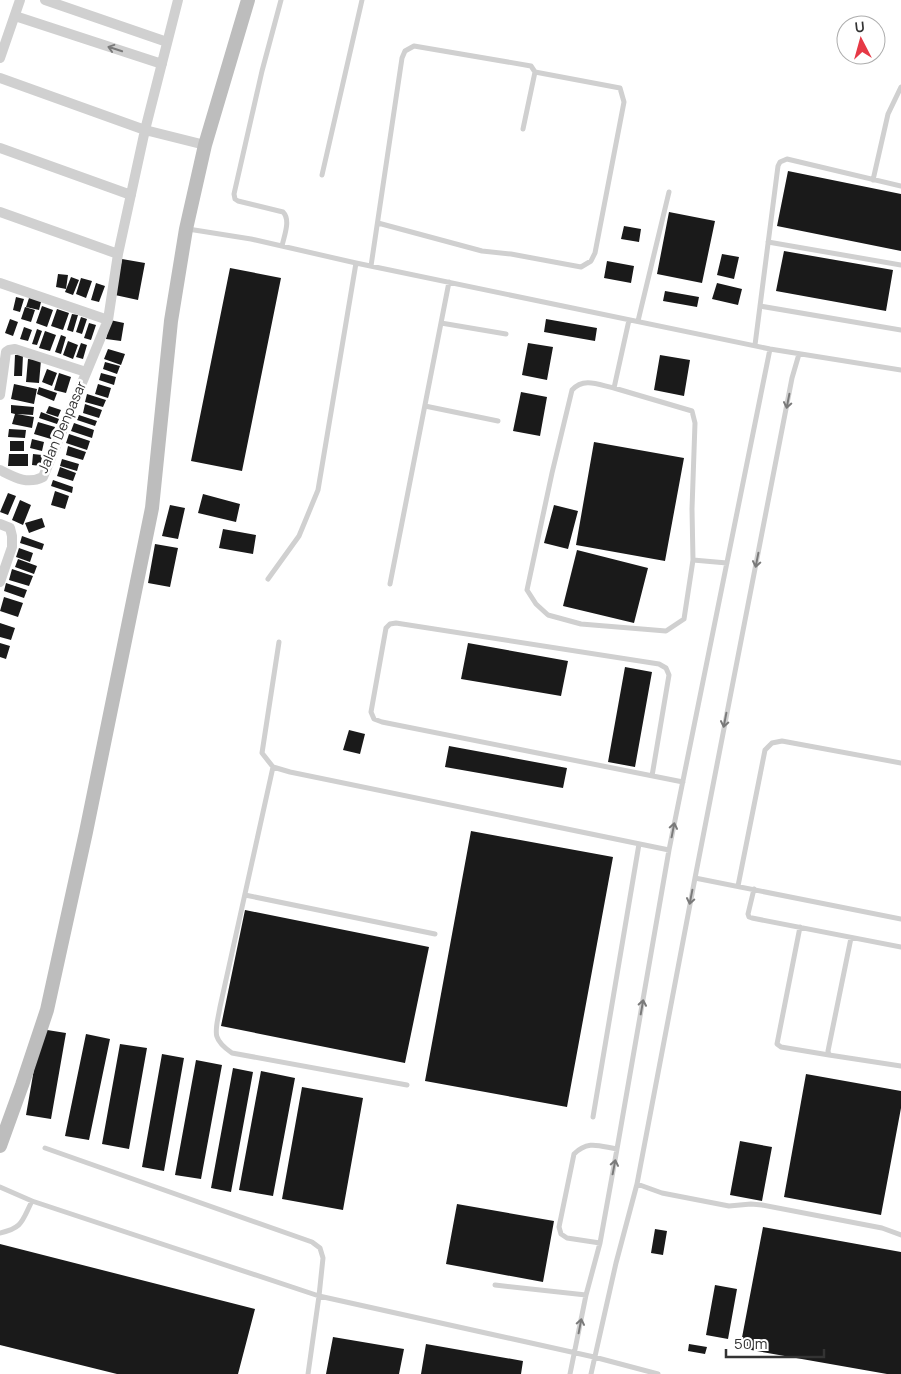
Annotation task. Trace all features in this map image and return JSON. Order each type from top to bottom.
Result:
[{"type":"main road","points":[[0,1146],[47,1010],[86,832],[150,518],[171,321],[186,229],[205,145],[248,0]]},
{"type":"street","points":[[1,52],[20,0]]},
{"type":"street","points":[[45,0],[167,42]]},
{"type":"street","points":[[86,372],[108,320],[118,254],[145,130],[178,0]]},
{"type":"street","points":[[15,16],[162,64]]},
{"type":"street","points":[[0,78],[145,130],[205,145]]},
{"type":"street","points":[[0,148],[131,195]]},
{"type":"street","points":[[0,212],[118,254]]},
{"type":"street","points":[[0,283],[108,320]]},
{"type":"street","name":"Jalan Denpasar","points":[[0,395],[6,352],[10,350],[15,349],[86,372],[43,477],[37,480],[19,480],[0,470]]},
{"type":"street","points":[[0,524],[10,528],[13,542],[0,582]]},
{"type":"lane","points":[[281,0],[262,72],[234,194],[238,202],[283,212],[286,215],[287,221],[282,246]]},
{"type":"lane","points":[[322,175],[362,0]]},
{"type":"lane","points":[[371,266],[402,58],[405,51],[414,46],[531,66],[535,72],[523,130]]},
{"type":"lane","points":[[378,223],[482,251],[511,254],[581,267],[591,261],[595,253],[624,102],[623,95],[620,88],[535,72]]},
{"type":"lane","points":[[873,180],[888,114],[901,86]]},
{"type":"lane","points":[[755,345],[780,162],[786,159],[901,186]]},
{"type":"lane","points":[[638,321],[669,192]]},
{"type":"lane","points":[[186,229],[251,239],[356,263],[799,354],[901,370]]},
{"type":"lane","points":[[768,242],[901,265]]},
{"type":"lane","points":[[268,579],[299,536],[318,490],[356,263]]},
{"type":"lane","points":[[390,584],[449,282]]},
{"type":"lane","points":[[760,306],[901,330]]},
{"type":"lane","points":[[614,388],[629,320]]},
{"type":"lane","points":[[441,323],[506,334]]},
{"type":"lane","points":[[570,1374],[586,1295],[600,1243],[669,850],[770,348]]},
{"type":"lane","points":[[590,1374],[637,1184],[792,378],[799,354]]},
{"type":"lane","points":[[584,382],[614,388],[692,411],[695,423],[692,509],[693,560],[684,619],[666,632],[581,624],[548,615],[536,604],[527,590],[572,390],[584,382]]},
{"type":"lane","points":[[425,406],[498,421]]},
{"type":"lane","points":[[693,560],[727,563]]},
{"type":"lane","points":[[652,776],[669,675],[666,668],[660,664],[396,622],[386,628],[371,712],[374,719],[382,722],[652,776],[683,782]]},
{"type":"lane","points":[[279,642],[262,753],[273,767],[669,850]]},
{"type":"lane","points":[[738,886],[765,750],[772,743],[782,741],[901,763]]},
{"type":"lane","points":[[273,767],[216,1034],[220,1045],[232,1053],[406,1085]]},
{"type":"lane","points":[[593,1117],[639,844]]},
{"type":"lane","points":[[695,878],[901,920]]},
{"type":"lane","points":[[754,889],[748,914],[749,917],[901,947]]},
{"type":"lane","points":[[245,895],[435,934]]},
{"type":"lane","points":[[800,927],[777,1044],[781,1047],[901,1066]]},
{"type":"lane","points":[[829,1055],[828,1046],[851,938]]},
{"type":"lane","points":[[600,1243],[567,1238],[561,1234],[559,1227],[574,1154],[580,1148],[589,1145],[617,1149]]},
{"type":"lane","points":[[44,1148],[312,1242],[320,1248],[323,1258],[308,1374]]},
{"type":"lane","points":[[637,1184],[662,1194],[729,1206],[762,1204],[882,1228],[901,1235]]},
{"type":"lane","points":[[0,1187],[32,1201],[319,1296],[594,1357],[658,1374]]},
{"type":"lane","points":[[0,1233],[12,1230],[21,1224],[32,1201]]},
{"type":"lane","points":[[495,1285],[586,1295]]},
{"type":"building","points":[[788,171],[901,194],[901,251],[777,226]]},
{"type":"building","points":[[669,212],[715,221],[702,283],[657,274]]},
{"type":"building","points":[[624,226],[641,229],[639,242],[621,239]]},
{"type":"building","points":[[784,251],[893,270],[886,311],[776,291]]},
{"type":"building","points":[[722,254],[739,257],[734,279],[717,275]]},
{"type":"building","points":[[122,259],[145,263],[138,300],[115,295]]},
{"type":"building","points":[[607,261],[634,266],[631,283],[604,278]]},
{"type":"building","points":[[230,268],[281,278],[242,471],[191,461]]},
{"type":"building","points":[[58,274],[68,275],[66,289],[56,287]]},
{"type":"building","points":[[71,277],[79,280],[73,295],[65,292]]},
{"type":"building","points":[[81,278],[92,281],[86,298],[76,294]]},
{"type":"building","points":[[96,283],[105,286],[99,302],[91,300]]},
{"type":"building","points":[[717,283],[742,289],[738,305],[712,299]]},
{"type":"building","points":[[665,291],[699,297],[697,307],[663,301]]},
{"type":"building","points":[[30,295],[42,298],[39,310],[26,307]]},
{"type":"building","points":[[16,297],[24,299],[20,312],[13,310]]},
{"type":"building","points":[[42,306],[53,310],[47,327],[36,323]]},
{"type":"building","points":[[25,307],[35,310],[31,322],[21,319]]},
{"type":"building","points":[[57,309],[69,313],[63,330],[51,326]]},
{"type":"building","points":[[72,314],[78,315],[73,332],[67,330]]},
{"type":"building","points":[[81,317],[87,319],[82,334],[76,332]]},
{"type":"building","points":[[10,319],[18,322],[13,336],[5,333]]},
{"type":"building","points":[[546,319],[597,328],[595,341],[544,332]]},
{"type":"building","points":[[110,320],[124,323],[121,341],[106,339]]},
{"type":"building","points":[[89,323],[96,325],[91,340],[84,338]]},
{"type":"building","points":[[24,327],[32,330],[28,341],[20,339]]},
{"type":"building","points":[[37,329],[42,331],[37,345],[32,344]]},
{"type":"building","points":[[45,331],[56,335],[50,351],[39,348]]},
{"type":"building","points":[[61,335],[66,337],[61,354],[55,352]]},
{"type":"building","points":[[68,341],[78,345],[73,359],[63,355]]},
{"type":"building","points":[[81,343],[87,345],[83,359],[76,357]]},
{"type":"building","points":[[528,343],[553,347],[547,380],[522,375]]},
{"type":"building","points":[[108,349],[125,354],[121,365],[104,359]]},
{"type":"building","points":[[15,355],[23,355],[22,376],[14,376]]},
{"type":"building","points":[[660,355],[690,360],[684,396],[654,390]]},
{"type":"building","points":[[28,359],[41,360],[39,383],[26,382]]},
{"type":"building","points":[[105,362],[120,366],[117,374],[103,369]]},
{"type":"building","points":[[47,369],[57,373],[52,386],[42,382]]},
{"type":"building","points":[[59,373],[71,377],[66,393],[54,390]]},
{"type":"building","points":[[101,373],[116,377],[114,385],[99,380]]},
{"type":"building","points":[[14,384],[37,389],[34,404],[11,399]]},
{"type":"building","points":[[98,384],[111,388],[108,398],[95,394]]},
{"type":"building","points":[[39,387],[57,393],[54,401],[37,394]]},
{"type":"building","points":[[521,392],[547,397],[540,436],[513,431]]},
{"type":"building","points":[[87,394],[106,400],[103,407],[85,402]]},
{"type":"building","points":[[85,404],[102,410],[99,418],[83,413]]},
{"type":"building","points":[[11,405],[34,407],[33,415],[17,414],[34,417],[32,428],[12,424],[15,414],[11,413]]},
{"type":"building","points":[[49,406],[61,410],[58,417],[46,413]]},
{"type":"building","points":[[41,412],[59,419],[57,424],[39,418]]},
{"type":"building","points":[[79,415],[97,421],[95,426],[77,420]]},
{"type":"building","points":[[38,422],[55,427],[51,439],[34,434]]},
{"type":"building","points":[[74,423],[94,430],[92,438],[71,431]]},
{"type":"building","points":[[9,429],[26,430],[25,438],[8,437]]},
{"type":"building","points":[[69,434],[90,441],[87,450],[66,443]]},
{"type":"building","points":[[32,439],[44,442],[42,451],[30,448]]},
{"type":"building","points":[[10,441],[24,441],[24,451],[10,451]]},
{"type":"building","points":[[594,442],[684,458],[665,561],[576,545]]},
{"type":"building","points":[[68,446],[86,452],[83,460],[66,455]]},
{"type":"building","points":[[9,454],[28,454],[28,466],[8,466]]},
{"type":"building","points":[[33,454],[42,455],[41,466],[32,465]]},
{"type":"building","points":[[62,459],[79,464],[77,471],[60,466]]},
{"type":"building","points":[[60,467],[76,473],[73,481],[57,476]]},
{"type":"building","points":[[53,480],[73,487],[72,493],[51,486]]},
{"type":"building","points":[[55,491],[69,496],[65,509],[51,505]]},
{"type":"building","points":[[8,493],[16,496],[8,515],[0,512]]},
{"type":"building","points":[[203,494],[240,504],[236,522],[198,513]]},
{"type":"building","points":[[20,500],[31,505],[23,525],[12,520]]},
{"type":"building","points":[[170,505],[185,508],[178,539],[162,536]]},
{"type":"building","points":[[554,505],[578,511],[568,549],[544,543]]},
{"type":"building","points":[[42,518],[45,527],[29,533],[25,523]]},
{"type":"building","points":[[223,529],[256,535],[253,554],[219,548]]},
{"type":"building","points":[[22,536],[44,544],[42,550],[20,543]]},
{"type":"building","points":[[155,544],[178,548],[170,587],[148,583]]},
{"type":"building","points":[[19,548],[33,553],[30,562],[16,557]]},
{"type":"building","points":[[577,550],[648,568],[634,623],[563,606]]},
{"type":"building","points":[[18,559],[37,566],[34,574],[15,567]]},
{"type":"building","points":[[12,569],[33,576],[29,586],[9,580]]},
{"type":"building","points":[[6,583],[27,590],[24,598],[4,591]]},
{"type":"building","points":[[4,597],[23,603],[18,617],[0,611]]},
{"type":"building","points":[[0,623],[15,628],[11,640],[0,637]]},
{"type":"building","points":[[0,643],[10,646],[6,659],[0,657]]},
{"type":"building","points":[[468,643],[568,661],[561,696],[461,679]]},
{"type":"building","points":[[625,667],[652,672],[635,767],[608,762]]},
{"type":"building","points":[[349,730],[365,734],[360,754],[343,750]]},
{"type":"building","points":[[449,746],[567,768],[563,788],[445,767]]},
{"type":"building","points":[[471,831],[613,857],[567,1107],[425,1081]]},
{"type":"building","points":[[245,910],[429,947],[405,1063],[221,1026]]},
{"type":"building","points":[[41,1029],[66,1033],[51,1119],[26,1115]]},
{"type":"building","points":[[86,1034],[110,1039],[89,1140],[65,1136]]},
{"type":"building","points":[[120,1044],[147,1048],[129,1149],[102,1144]]},
{"type":"building","points":[[162,1054],[184,1058],[164,1171],[142,1167]]},
{"type":"building","points":[[196,1060],[222,1065],[201,1179],[175,1175]]},
{"type":"building","points":[[233,1068],[253,1072],[231,1192],[211,1188]]},
{"type":"building","points":[[261,1071],[295,1078],[273,1196],[239,1190]]},
{"type":"building","points":[[806,1074],[901,1091],[901,1108],[881,1215],[784,1197]]},
{"type":"building","points":[[302,1087],[363,1098],[343,1210],[282,1199]]},
{"type":"building","points":[[740,1141],[772,1147],[762,1201],[730,1195]]},
{"type":"building","points":[[457,1204],[554,1221],[543,1282],[446,1264]]},
{"type":"building","points":[[763,1227],[901,1252],[901,1374],[887,1374],[740,1348]]},
{"type":"building","points":[[655,1229],[667,1231],[663,1255],[651,1253]]},
{"type":"building","points":[[0,1244],[255,1309],[238,1374],[117,1374],[0,1345]]},
{"type":"building","points":[[715,1285],[737,1289],[728,1339],[706,1335]]},
{"type":"building","points":[[333,1337],[404,1349],[399,1374],[326,1374]]},
{"type":"building","points":[[426,1344],[523,1361],[521,1374],[421,1374]]},
{"type":"building","points":[[689,1344],[707,1347],[705,1354],[688,1351]]}]
